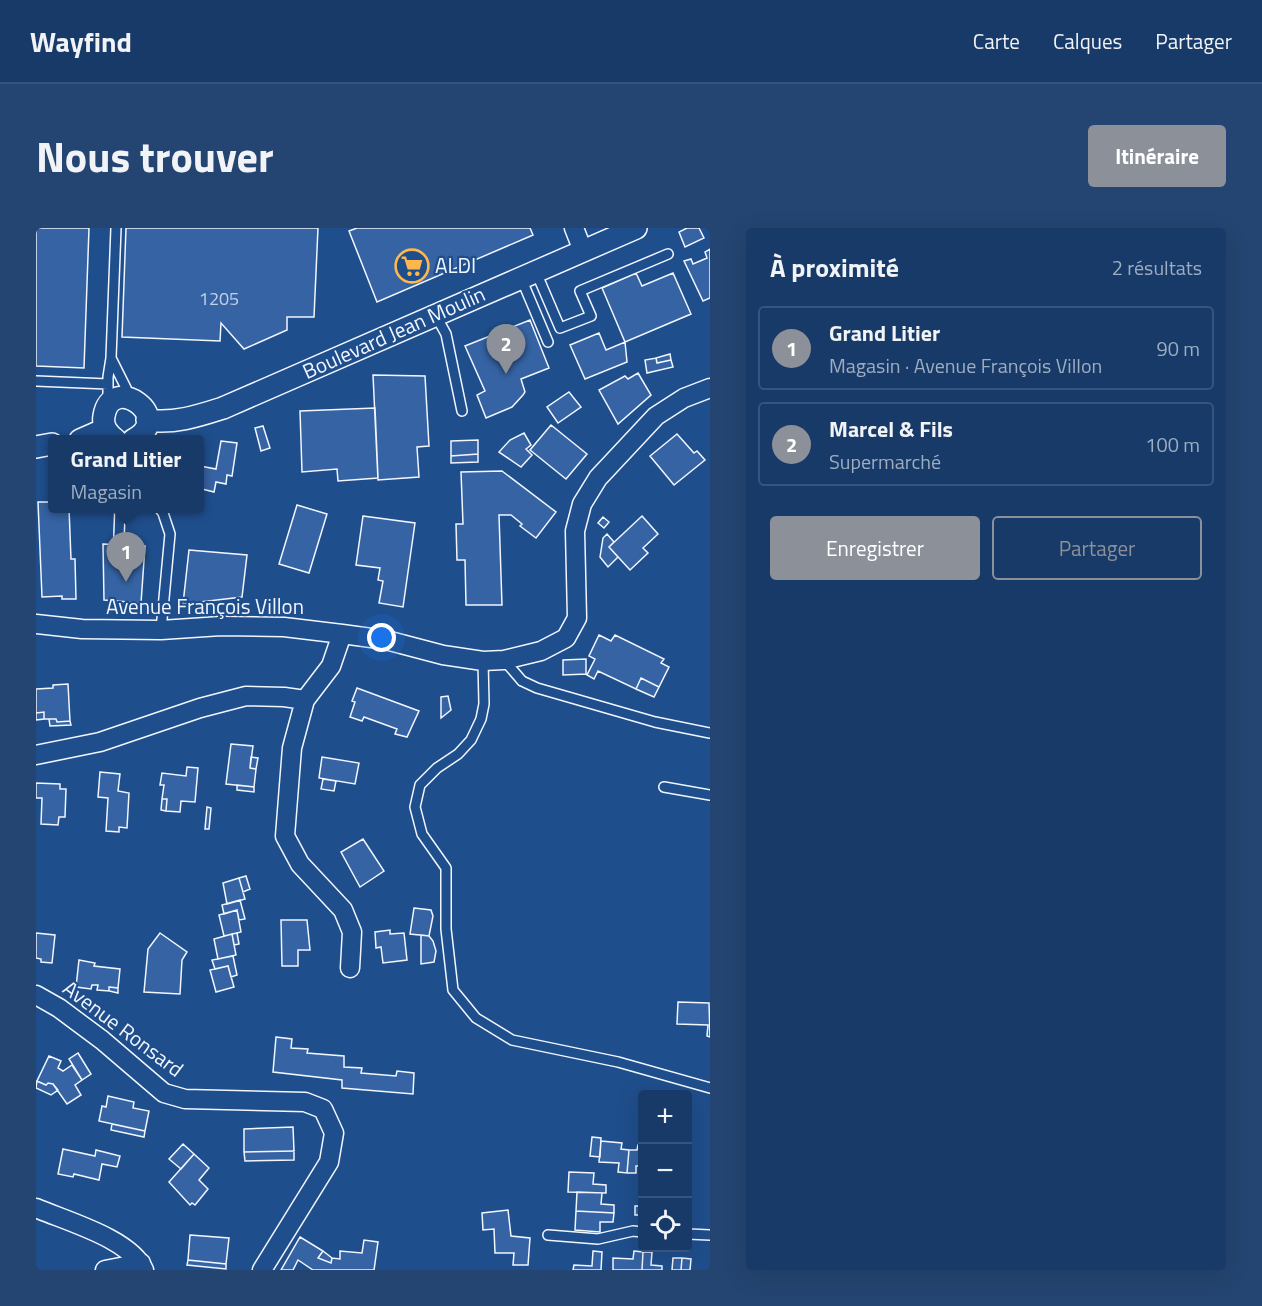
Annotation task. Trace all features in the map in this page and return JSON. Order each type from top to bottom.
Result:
[{"type":"street","points":[[574,228],[582,251]]},
{"type":"street","name":"Boulevard Jean Moulin","points":[[147,420],[164,422],[193,417],[223,408],[636,228]]},
{"type":"street","name":"Avenue François Villon","points":[[36,624],[82,629],[161,630],[221,626],[284,627],[386,640],[442,655],[483,661],[504,660],[541,651],[566,638],[577,618],[575,531],[582,504],[598,478],[656,416],[684,398],[710,388]]},
{"type":"street","points":[[112,435],[103,421],[104,412],[115,396],[141,404],[146,411],[147,420],[139,435]]},
{"type":"street","points":[[342,634],[331,666],[305,700],[292,748],[285,836],[300,864],[343,909],[352,932],[350,968]]},
{"type":"street","points":[[36,755],[100,742],[200,708],[246,696],[305,700]]},
{"type":"street","name":"Avenue Ronsard","points":[[36,995],[59,1008],[102,1040],[164,1093],[185,1099],[304,1101],[323,1109],[334,1133],[329,1162],[262,1270]]},
{"type":"street","points":[[36,1208],[121,1243],[143,1266]]},
{"type":"street","points":[[105,1270],[143,1266]]},
{"type":"lane","points":[[115,396],[111,358],[116,228]]},
{"type":"lane","points":[[528,275],[560,328],[591,316],[580,291],[668,254]]},
{"type":"lane","points":[[528,275],[536,313],[548,342]]},
{"type":"lane","points":[[436,315],[446,334],[462,411]]},
{"type":"lane","points":[[36,381],[115,396],[126,388],[111,358]]},
{"type":"lane","points":[[118,536],[120,513]]},
{"type":"lane","points":[[161,630],[170,534],[163,513]]},
{"type":"lane","points":[[504,660],[522,681],[537,688],[655,722],[710,733]]},
{"type":"lane","points":[[483,661],[484,704],[476,730],[471,740],[458,754],[437,768],[420,785],[415,807],[422,834],[446,868],[446,929],[453,990],[476,1018],[512,1040],[618,1062],[710,1088]]},
{"type":"lane","points":[[664,787],[710,795]]},
{"type":"lane","points":[[548,1235],[598,1239],[638,1232]]},
{"type":"lane","points":[[692,1234],[710,1235]]},
{"type":"building","points":[[36,228],[89,228],[84,368],[36,366]]},
{"type":"building","points":[[126,228],[318,228],[314,317],[287,317],[287,330],[244,349],[221,323],[220,341],[122,337]]},
{"type":"building","name":"ALDI","points":[[357,228],[530,228],[533,235],[377,302],[349,231]]},
{"type":"building","points":[[687,228],[699,228],[704,238],[685,247],[679,232]]},
{"type":"building","points":[[710,249],[710,298],[703,301],[684,261],[691,259],[693,264],[707,258],[705,252]]},
{"type":"building","points":[[636,273],[642,286],[673,273],[691,314],[625,342],[602,288]]},
{"type":"building","points":[[530,320],[549,368],[521,379],[525,392],[523,395],[512,407],[486,418],[477,395],[485,391],[465,346]]},
{"type":"building","points":[[599,333],[606,350],[625,342],[627,362],[585,379],[570,345]]},
{"type":"building","points":[[670,354],[671,360],[657,363],[656,358]]},
{"type":"building","points":[[656,358],[657,363],[671,360],[673,367],[647,373],[645,360]]},
{"type":"building","points":[[638,373],[651,395],[618,424],[599,390],[625,376],[628,379]]},
{"type":"building","points":[[373,375],[425,376],[429,446],[417,447],[419,477],[378,480]]},
{"type":"building","points":[[569,392],[581,407],[558,423],[547,407]]},
{"type":"building","points":[[375,408],[378,478],[338,481],[337,469],[302,472],[300,411]]},
{"type":"building","points":[[551,425],[587,454],[566,479],[530,450]]},
{"type":"building","points":[[263,426],[270,448],[261,451],[255,428]]},
{"type":"building","points":[[524,433],[531,445],[526,449],[532,455],[521,467],[499,452],[510,440]]},
{"type":"building","points":[[677,434],[694,453],[697,451],[705,460],[674,485],[650,456]]},
{"type":"building","points":[[478,440],[478,454],[451,456],[451,441]]},
{"type":"building","points":[[221,441],[237,443],[232,476],[227,475],[226,484],[216,482],[214,492],[204,490],[204,467],[216,469]]},
{"type":"building","points":[[478,454],[478,462],[451,463],[451,456]]},
{"type":"building","points":[[502,471],[556,512],[536,538],[520,526],[522,524],[511,515],[499,515],[502,605],[466,605],[465,560],[457,560],[456,524],[463,524],[461,472]]},
{"type":"building","points":[[38,502],[48,502],[48,513],[69,513],[71,559],[75,559],[76,599],[62,599],[62,596],[42,597]]},
{"type":"building","points":[[297,505],[327,514],[309,573],[279,564]]},
{"type":"building","points":[[363,516],[415,523],[403,607],[379,603],[383,581],[378,580],[380,568],[356,565]]},
{"type":"building","points":[[642,516],[658,534],[643,548],[648,553],[630,570],[609,547]]},
{"type":"building","points":[[603,517],[609,522],[604,528],[598,523]]},
{"type":"building","points":[[607,534],[614,542],[609,547],[618,557],[608,567],[600,557],[603,538]]},
{"type":"building","points":[[103,544],[145,546],[141,603],[104,600]]},
{"type":"building","points":[[189,550],[247,555],[242,597],[183,604]]},
{"type":"building","points":[[599,635],[611,641],[615,635],[664,659],[661,663],[669,667],[659,687],[641,678],[636,689],[598,671],[594,679],[587,675],[595,659],[589,656]]},
{"type":"building","points":[[586,659],[586,674],[563,675],[563,660]]},
{"type":"building","points":[[641,678],[659,687],[654,697],[636,689]]},
{"type":"building","points":[[68,684],[70,721],[57,722],[56,719],[44,719],[44,712],[36,713],[36,689]]},
{"type":"building","points":[[357,688],[419,711],[407,737],[395,734],[397,729],[364,717],[362,721],[350,717],[355,702],[352,701]]},
{"type":"building","points":[[448,696],[451,710],[441,718],[441,697]]},
{"type":"building","points":[[44,712],[44,719],[36,720],[36,713]]},
{"type":"building","points":[[49,719],[56,719],[57,722],[70,721],[71,725],[50,726]]},
{"type":"building","points":[[231,744],[253,746],[250,768],[256,769],[254,787],[226,784]]},
{"type":"building","points":[[251,757],[258,758],[256,769],[250,768]]},
{"type":"building","points":[[322,757],[359,763],[355,784],[319,778]]},
{"type":"building","points":[[187,767],[198,768],[195,802],[181,801],[180,812],[166,811],[167,799],[162,799],[164,785],[160,785],[162,773],[186,776]]},
{"type":"building","points":[[100,772],[120,774],[118,791],[129,793],[127,828],[119,827],[119,832],[106,831],[108,798],[98,797]]},
{"type":"building","points":[[323,779],[336,781],[334,791],[321,789]]},
{"type":"building","points":[[36,783],[60,784],[60,789],[66,789],[65,817],[59,817],[58,825],[41,824],[42,798],[36,798]]},
{"type":"building","points":[[237,785],[254,787],[254,792],[237,790]]},
{"type":"building","points":[[162,799],[167,799],[166,811],[161,810]]},
{"type":"building","points":[[207,807],[211,808],[209,829],[205,829]]},
{"type":"building","points":[[363,839],[384,871],[360,887],[341,852]]},
{"type":"building","points":[[246,876],[250,889],[243,892],[239,878]]},
{"type":"building","points":[[239,878],[245,899],[227,904],[223,883]]},
{"type":"building","points":[[240,900],[245,919],[239,920],[237,910],[224,914],[222,905]]},
{"type":"building","points":[[414,908],[431,910],[433,916],[429,936],[410,934]]},
{"type":"building","points":[[237,910],[241,932],[224,936],[219,915]]},
{"type":"building","points":[[281,920],[307,920],[310,950],[298,950],[298,966],[282,966]]},
{"type":"building","points":[[390,930],[390,934],[404,933],[407,960],[383,963],[381,947],[376,948],[375,932]]},
{"type":"building","points":[[36,933],[55,935],[52,963],[41,962],[41,959],[36,958]]},
{"type":"building","points":[[160,933],[187,952],[182,960],[180,994],[144,992],[148,949]]},
{"type":"building","points":[[237,933],[239,944],[234,945],[232,934]]},
{"type":"building","points":[[232,934],[236,955],[218,959],[214,939]]},
{"type":"building","points":[[421,935],[429,936],[433,941],[436,951],[434,962],[421,964]]},
{"type":"building","points":[[233,956],[237,975],[231,977],[228,966],[215,969],[212,960]]},
{"type":"building","points":[[79,960],[95,963],[94,966],[120,969],[118,988],[109,987],[109,991],[97,990],[98,985],[92,985],[91,989],[76,987]]},
{"type":"building","points":[[228,966],[234,987],[216,992],[210,970]]},
{"type":"building","points":[[109,987],[118,988],[118,993],[109,991]]},
{"type":"building","points":[[678,1002],[709,1003],[710,1037],[707,1036],[708,1025],[677,1024]]},
{"type":"building","points":[[276,1037],[292,1039],[291,1048],[308,1049],[307,1053],[344,1056],[344,1067],[362,1068],[361,1073],[396,1076],[397,1071],[414,1073],[413,1094],[342,1088],[342,1080],[273,1072]]},
{"type":"building","points":[[78,1053],[91,1074],[82,1080],[69,1059]]},
{"type":"building","points":[[49,1056],[61,1061],[58,1068],[63,1071],[72,1065],[82,1080],[75,1085],[81,1095],[67,1104],[53,1084],[46,1085],[37,1081]]},
{"type":"building","points":[[37,1081],[46,1085],[53,1084],[58,1090],[51,1095],[36,1088]]},
{"type":"building","points":[[108,1096],[134,1102],[133,1108],[149,1111],[145,1131],[99,1121],[102,1106],[106,1107]]},
{"type":"building","points":[[112,1124],[145,1131],[144,1137],[111,1130]]},
{"type":"building","points":[[293,1127],[294,1151],[244,1152],[244,1129]]},
{"type":"building","points":[[592,1137],[601,1138],[600,1157],[590,1156]]},
{"type":"building","points":[[601,1141],[622,1143],[621,1149],[629,1150],[627,1173],[618,1172],[619,1163],[599,1162]]},
{"type":"building","points":[[183,1144],[194,1154],[181,1169],[169,1159]]},
{"type":"building","points":[[638,1145],[636,1173],[627,1173],[629,1150],[637,1150]]},
{"type":"building","points":[[63,1149],[95,1156],[96,1150],[120,1156],[117,1167],[102,1164],[99,1180],[74,1174],[73,1177],[58,1174]]},
{"type":"building","points":[[294,1151],[294,1160],[245,1161],[244,1152]]},
{"type":"building","points":[[194,1154],[209,1168],[199,1180],[208,1189],[195,1205],[192,1203],[190,1205],[169,1182]]},
{"type":"building","points":[[569,1172],[594,1173],[593,1184],[606,1185],[606,1193],[568,1192]]},
{"type":"building","points":[[577,1192],[602,1193],[601,1204],[614,1205],[614,1213],[576,1211]]},
{"type":"building","points":[[635,1206],[638,1206],[638,1215],[635,1215]]},
{"type":"building","points":[[508,1210],[511,1236],[530,1238],[528,1265],[513,1265],[514,1253],[495,1253],[494,1229],[483,1230],[482,1213]]},
{"type":"building","points":[[576,1211],[614,1213],[613,1222],[600,1222],[600,1232],[575,1230]]},
{"type":"building","points":[[190,1235],[229,1238],[226,1264],[188,1260]]},
{"type":"building","points":[[300,1237],[323,1251],[318,1258],[331,1263],[332,1258],[340,1259],[340,1251],[362,1253],[364,1240],[378,1242],[374,1270],[313,1270],[298,1260],[293,1270],[281,1270]]},
{"type":"building","points":[[323,1251],[332,1258],[331,1263],[318,1258]]},
{"type":"building","points":[[593,1251],[602,1252],[601,1270],[573,1270],[574,1265],[592,1266]]},
{"type":"building","points":[[634,1251],[643,1252],[642,1270],[613,1270],[613,1258],[633,1259]]},
{"type":"building","points":[[643,1252],[652,1252],[651,1265],[662,1266],[662,1270],[642,1270]]},
{"type":"building","points":[[673,1258],[682,1258],[681,1270],[672,1270]]},
{"type":"building","points":[[682,1258],[691,1259],[690,1270],[681,1270]]},
{"type":"building","points":[[188,1260],[226,1264],[226,1269],[187,1265]]},
{"type":"place","name":"ALDI","points":[[412,266]]},
{"type":"place","name":"Marcel & Fils","points":[[506,374]]},
{"type":"place","name":"Grand Litier","points":[[126,582]]}]
